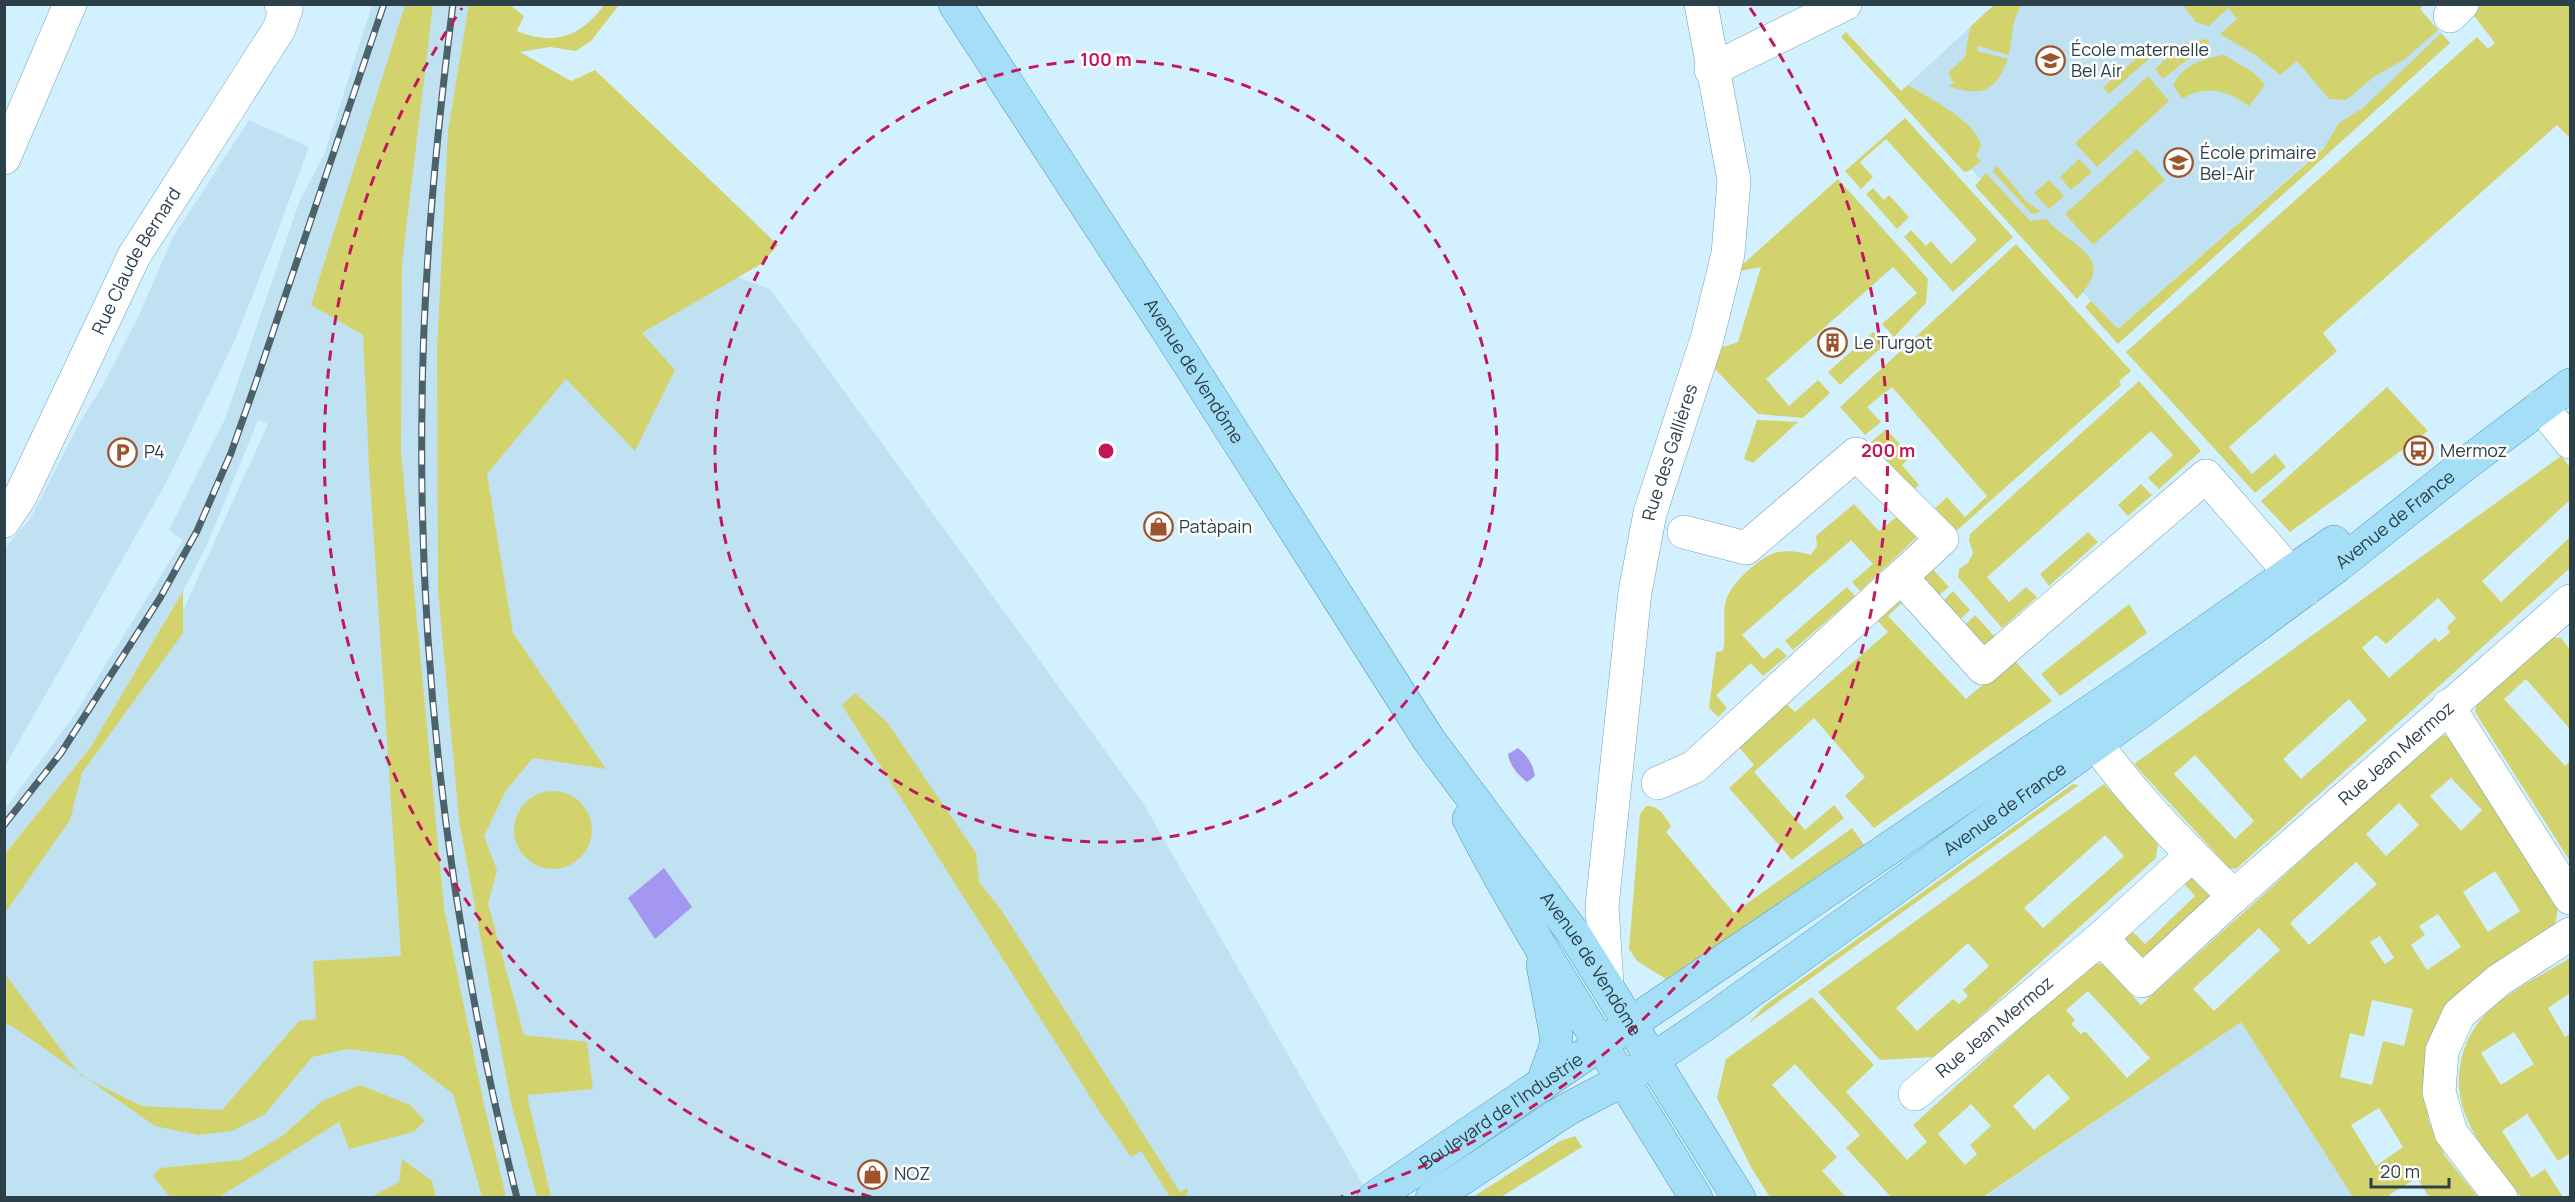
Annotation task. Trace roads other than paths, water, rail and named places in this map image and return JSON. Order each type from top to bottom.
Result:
[{"type":"main road","name":"Avenue de Vendôme","points":[[960,6],[1429,740],[1574,934],[1739,1197]]},
{"type":"main road","name":"Avenue de France","points":[[1623,1080],[1653,1060],[2087,731],[2297,581],[2453,474],[2571,385]]},
{"type":"main road","name":"Avenue de France","points":[[1630,1024],[2087,731]]},
{"type":"main road","name":"Avenue de Vendôme","points":[[1429,740],[1505,890],[1696,1197]]},
{"type":"main road","points":[[1540,948],[1556,1034],[1556,1046],[1542,1085]]},
{"type":"main road","name":"Boulevard de l'Industrie","points":[[1374,1197],[1630,1024]]},
{"type":"main road","name":"Boulevard de l'Industrie","points":[[1432,1197],[1566,1110],[1623,1080]]},
{"type":"street","points":[[4,158],[70,4]]},
{"type":"street","name":"Rue des Gallières","points":[[1607,986],[1602,906],[1635,592],[1650,513],[1707,339],[1728,254],[1734,180],[1701,4]]},
{"type":"street","points":[[1712,70],[1845,4]]},
{"type":"street","name":"Rue Claude Bernard","points":[[4,521],[36,462],[134,256],[279,29],[284,7]]},
{"type":"street","points":[[2541,406],[2571,442]]},
{"type":"street","points":[[1658,783],[1694,767],[1942,539],[1856,454],[1746,548],[1684,532]]},
{"type":"street","points":[[1901,577],[1983,668],[2206,476],[2297,581]]},
{"type":"street","name":"Rue Jean Mermoz","points":[[2101,938],[2142,981],[2448,706],[2567,611]]},
{"type":"street","points":[[2448,706],[2571,898]]},
{"type":"street","points":[[2087,731],[2192,855],[2234,896]]},
{"type":"street","name":"Rue Jean Mermoz","points":[[1915,1094],[2101,938],[2192,855]]},
{"type":"street","points":[[1574,934],[1602,906]]},
{"type":"street","points":[[2501,1197],[2451,1133],[2439,1092],[2442,1051],[2460,1014],[2499,980],[2571,934]]},
{"type":"railway","points":[[4,825],[61,753],[160,598],[197,531],[231,453],[384,4]]},
{"type":"railway","points":[[453,4],[436,155],[425,307],[422,507],[426,607],[433,707],[458,905],[494,1101],[517,1198]]},
{"type":"place","name":"École maternelle Bel Air","points":[[2050,60]]},
{"type":"place","name":"École primaire Bel-Air","points":[[2179,163]]},
{"type":"place","name":"Le Turgot","points":[[1833,343]]},
{"type":"place","name":"Mermoz","points":[[2419,451]]},
{"type":"place","name":"P4","points":[[123,452]]},
{"type":"place","name":"Patàpain","points":[[1158,527]]},
{"type":"place","name":"NOZ","points":[[873,1174]]}]
